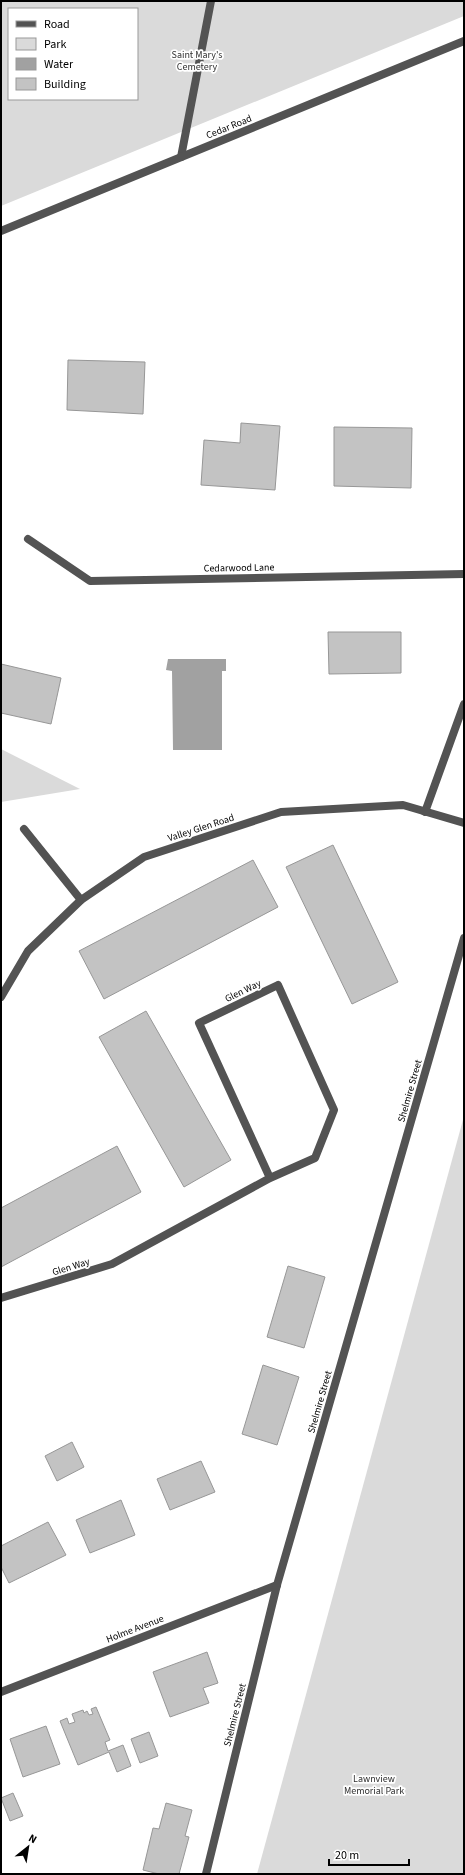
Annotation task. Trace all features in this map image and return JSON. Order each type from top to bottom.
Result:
[{"type":"street","points":[[181,157],[211,1]]},
{"type":"street","name":"Cedar Road","points":[[1,231],[464,41]]},
{"type":"street","name":"Cedarwood Lane","points":[[28,539],[90,581],[464,574]]},
{"type":"street","points":[[425,812],[464,704]]},
{"type":"street","name":"Valley Glen Road","points":[[1,997],[28,951],[80,900],[144,857],[280,812],[403,805],[464,823]]},
{"type":"street","points":[[24,830],[80,900]]},
{"type":"street","name":"Shelmire Street","points":[[206,1874],[277,1585],[464,938]]},
{"type":"street","name":"Glen Way","points":[[1,1298],[112,1264],[270,1178],[315,1158],[334,1110],[278,985],[199,1023],[270,1178]]},
{"type":"street","name":"Holme Avenue","points":[[1,1692],[277,1585]]},
{"type":"green space","name":"Saint Mary's Cemetery","points":[[1,1],[464,1],[464,16],[1,206]]},
{"type":"green space","points":[[1,749],[80,789],[1,802]]},
{"type":"green space","name":"Lawnview Memorial Park","points":[[464,1116],[464,1874],[257,1874]]},
{"type":"water","points":[[168,659],[226,659],[226,671],[222,671],[222,750],[173,750],[172,671],[166,670]]},
{"type":"building","points":[[68,360],[145,362],[143,414],[67,410]]},
{"type":"building","points":[[241,423],[280,426],[275,490],[201,485],[204,440],[240,443]]},
{"type":"building","points":[[334,427],[412,428],[411,488],[334,486]]},
{"type":"building","points":[[328,632],[401,632],[401,673],[329,674]]},
{"type":"building","points":[[1,664],[61,678],[51,724],[1,713]]},
{"type":"building","points":[[333,845],[398,982],[352,1004],[286,867]]},
{"type":"building","points":[[253,860],[278,907],[104,999],[79,951]]},
{"type":"building","points":[[146,1011],[231,1160],[184,1187],[99,1037]]},
{"type":"building","points":[[117,1146],[141,1192],[1,1267],[1,1208]]},
{"type":"building","points":[[288,1266],[325,1277],[304,1348],[267,1337]]},
{"type":"building","points":[[263,1365],[299,1377],[277,1445],[242,1434]]},
{"type":"building","points":[[72,1442],[84,1467],[57,1481],[45,1456]]},
{"type":"building","points":[[201,1461],[215,1492],[170,1510],[157,1479]]},
{"type":"building","points":[[121,1500],[135,1535],[90,1553],[76,1520]]},
{"type":"building","points":[[48,1522],[66,1555],[9,1583],[1,1567],[1,1546]]},
{"type":"building","points":[[207,1652],[218,1683],[203,1688],[209,1703],[170,1717],[153,1672]]},
{"type":"building","points":[[96,1707],[110,1740],[105,1742],[108,1751],[123,1745],[131,1766],[117,1772],[109,1752],[78,1765],[60,1721],[67,1718],[69,1724],[75,1722],[72,1714],[83,1710],[84,1713],[87,1711],[89,1715],[93,1714],[91,1709]]},
{"type":"building","points":[[46,1726],[60,1764],[23,1777],[10,1739]]},
{"type":"building","points":[[149,1732],[158,1756],[140,1763],[131,1739]]},
{"type":"building","points":[[13,1793],[23,1816],[10,1821],[1,1798]]},
{"type":"building","points":[[166,1803],[192,1810],[185,1836],[189,1837],[179,1874],[159,1874],[143,1870],[153,1828],[159,1829]]}]
